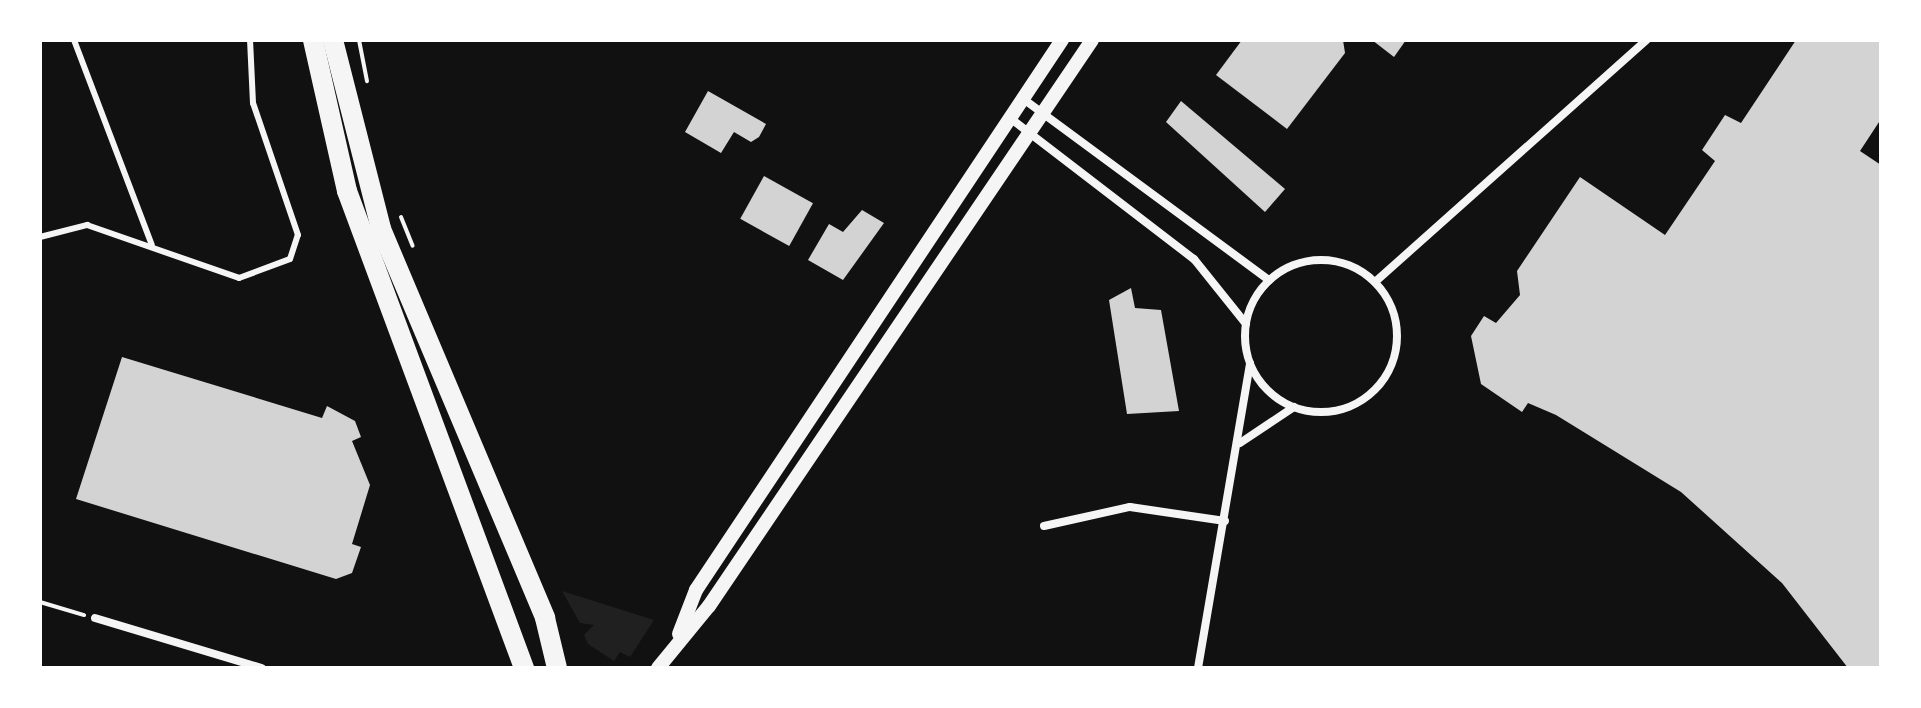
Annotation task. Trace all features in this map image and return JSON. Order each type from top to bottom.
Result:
[{"type":"main road","points":[[313,40],[347,191],[524,668]]},
{"type":"main road","points":[[333,40],[381,229],[545,618],[557,668]]},
{"type":"street","points":[[676,642],[696,590],[1062,40]]},
{"type":"street","points":[[658,668],[676,642],[709,606],[1092,40]]},
{"type":"street","points":[[1375,282],[1647,40]]},
{"type":"street","points":[[1022,98],[1269,280]]},
{"type":"street","points":[[1009,118],[1194,259],[1246,324],[1250,363],[1239,400],[1240,443],[1198,668]]},
{"type":"street","points":[[1246,324],[1269,280],[1312,260],[1346,264],[1375,282],[1396,322],[1397,345],[1379,386],[1345,409],[1294,407],[1275,397],[1250,363]]},
{"type":"street","points":[[1240,443],[1294,407]]},
{"type":"street","points":[[1044,526],[1130,507],[1225,521]]},
{"type":"street","points":[[95,618],[262,668]]},
{"type":"lane","points":[[74,40],[152,245]]},
{"type":"lane","points":[[40,237],[87,225],[152,245],[206,272],[239,278],[290,259],[298,248],[253,103],[250,40]]},
{"type":"path","points":[[359,40],[369,97]]},
{"type":"path","points":[[398,209],[415,252]]},
{"type":"path","points":[[40,602],[95,618]]},
{"type":"shaded area","points":[[562,591],[654,620],[630,657],[620,652],[614,661],[588,644],[584,635],[594,625],[580,623]]},
{"type":"building","points":[[1242,40],[1343,40],[1345,53],[1287,129],[1216,75]]},
{"type":"building","points":[[1372,40],[1406,40],[1394,57]]},
{"type":"building","points":[[1796,40],[1881,40],[1881,119],[1860,151],[1881,165],[1881,668],[1848,668],[1782,583],[1681,492],[1556,415],[1528,403],[1522,412],[1481,384],[1471,336],[1484,316],[1496,323],[1520,295],[1517,271],[1580,177],[1665,235],[1715,161],[1702,150],[1725,115],[1741,123]]},
{"type":"building","points":[[708,91],[766,124],[759,137],[751,142],[734,132],[721,153],[685,132]]},
{"type":"building","points":[[1181,101],[1285,189],[1265,212],[1166,122]]},
{"type":"building","points":[[764,176],[813,203],[789,246],[740,219]]},
{"type":"building","points":[[862,210],[884,223],[843,280],[808,260],[829,224],[843,232]]},
{"type":"building","points":[[1131,288],[1135,308],[1161,310],[1179,411],[1127,414],[1109,300]]},
{"type":"building","points":[[122,357],[322,418],[327,406],[355,421],[361,437],[352,441],[370,485],[352,544],[361,547],[352,573],[336,579],[76,499]]}]
